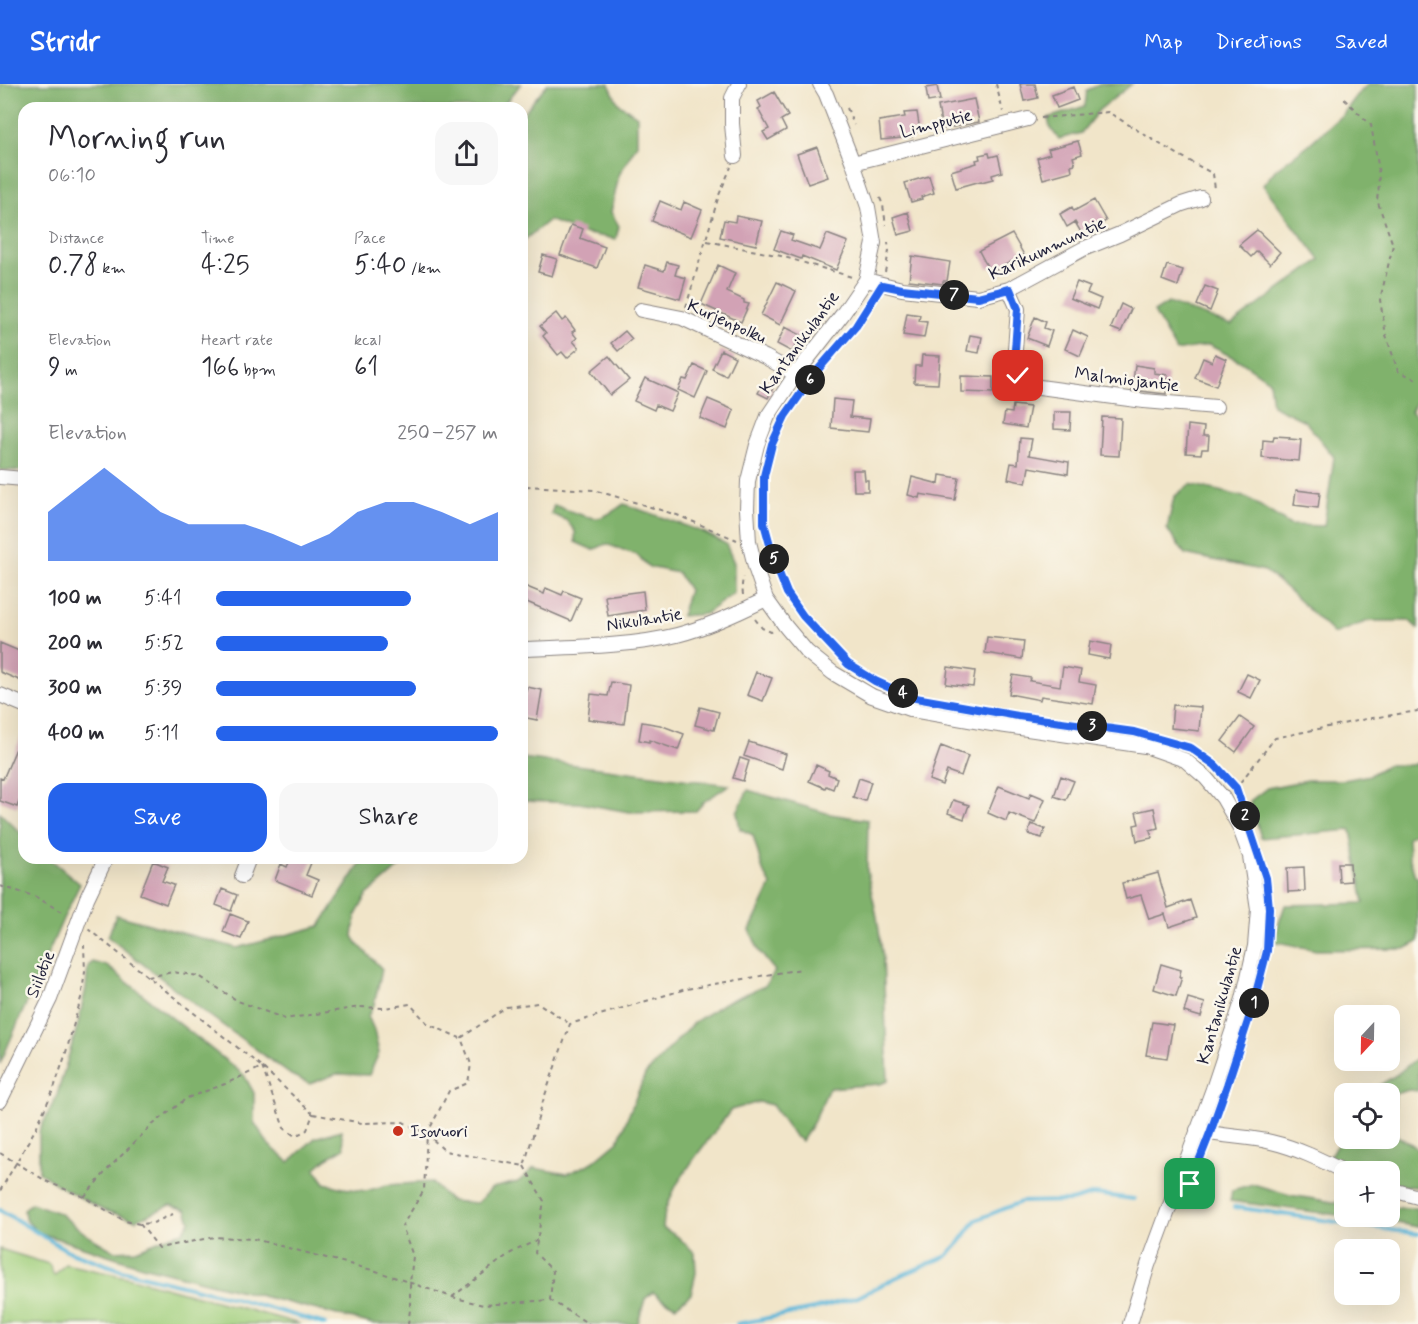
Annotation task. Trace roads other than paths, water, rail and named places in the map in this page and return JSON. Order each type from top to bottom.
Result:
[{"type":"street","points":[[735,156],[732,98],[740,84]]},
{"type":"street","name":"Kantanikulantie","points":[[820,84],[853,163],[868,207],[874,243],[866,280],[796,374],[768,416],[757,446],[748,481],[747,509],[750,546],[766,599],[807,652],[833,673],[872,696],[912,710],[1145,746],[1185,760],[1206,778],[1223,798],[1239,826],[1250,856],[1258,909],[1255,946],[1243,999],[1213,1089],[1148,1265],[1130,1324]]},
{"type":"street","name":"Limpputie","points":[[853,163],[1028,119]]},
{"type":"street","name":"Karikummuntie","points":[[866,280],[902,289],[978,297],[1010,289],[1083,249],[1182,204],[1201,198]]},
{"type":"street","name":"Malmiojantie","points":[[1010,289],[1018,309],[1014,363],[1018,376],[1032,386],[1144,401],[1216,407]]},
{"type":"street","name":"Kurjenpolku","points":[[641,310],[682,318],[796,374]]},
{"type":"street","points":[[0,477],[18,478]]},
{"type":"street","name":"Nikulantie","points":[[528,649],[633,642],[677,635],[710,624],[766,599]]},
{"type":"street","points":[[0,695],[18,702]]},
{"type":"street","name":"Siilotie","points":[[0,1101],[50,999],[87,898],[103,864]]},
{"type":"street","points":[[242,876],[247,864]]},
{"type":"street","points":[[1197,1130],[1270,1141],[1302,1151],[1334,1167]]},
{"type":"street","points":[[1400,1192],[1418,1197]]},
{"type":"waterway","points":[[737,1324],[814,1309],[858,1297],[947,1256],[976,1220],[1021,1202],[1071,1201],[1095,1194],[1134,1199]]},
{"type":"waterway","points":[[1234,1207],[1418,1234]]},
{"type":"waterway","points":[[0,1210],[68,1251],[121,1270],[325,1324]]},
{"type":"place","name":"Isovuori","points":[[398,1131]]}]
